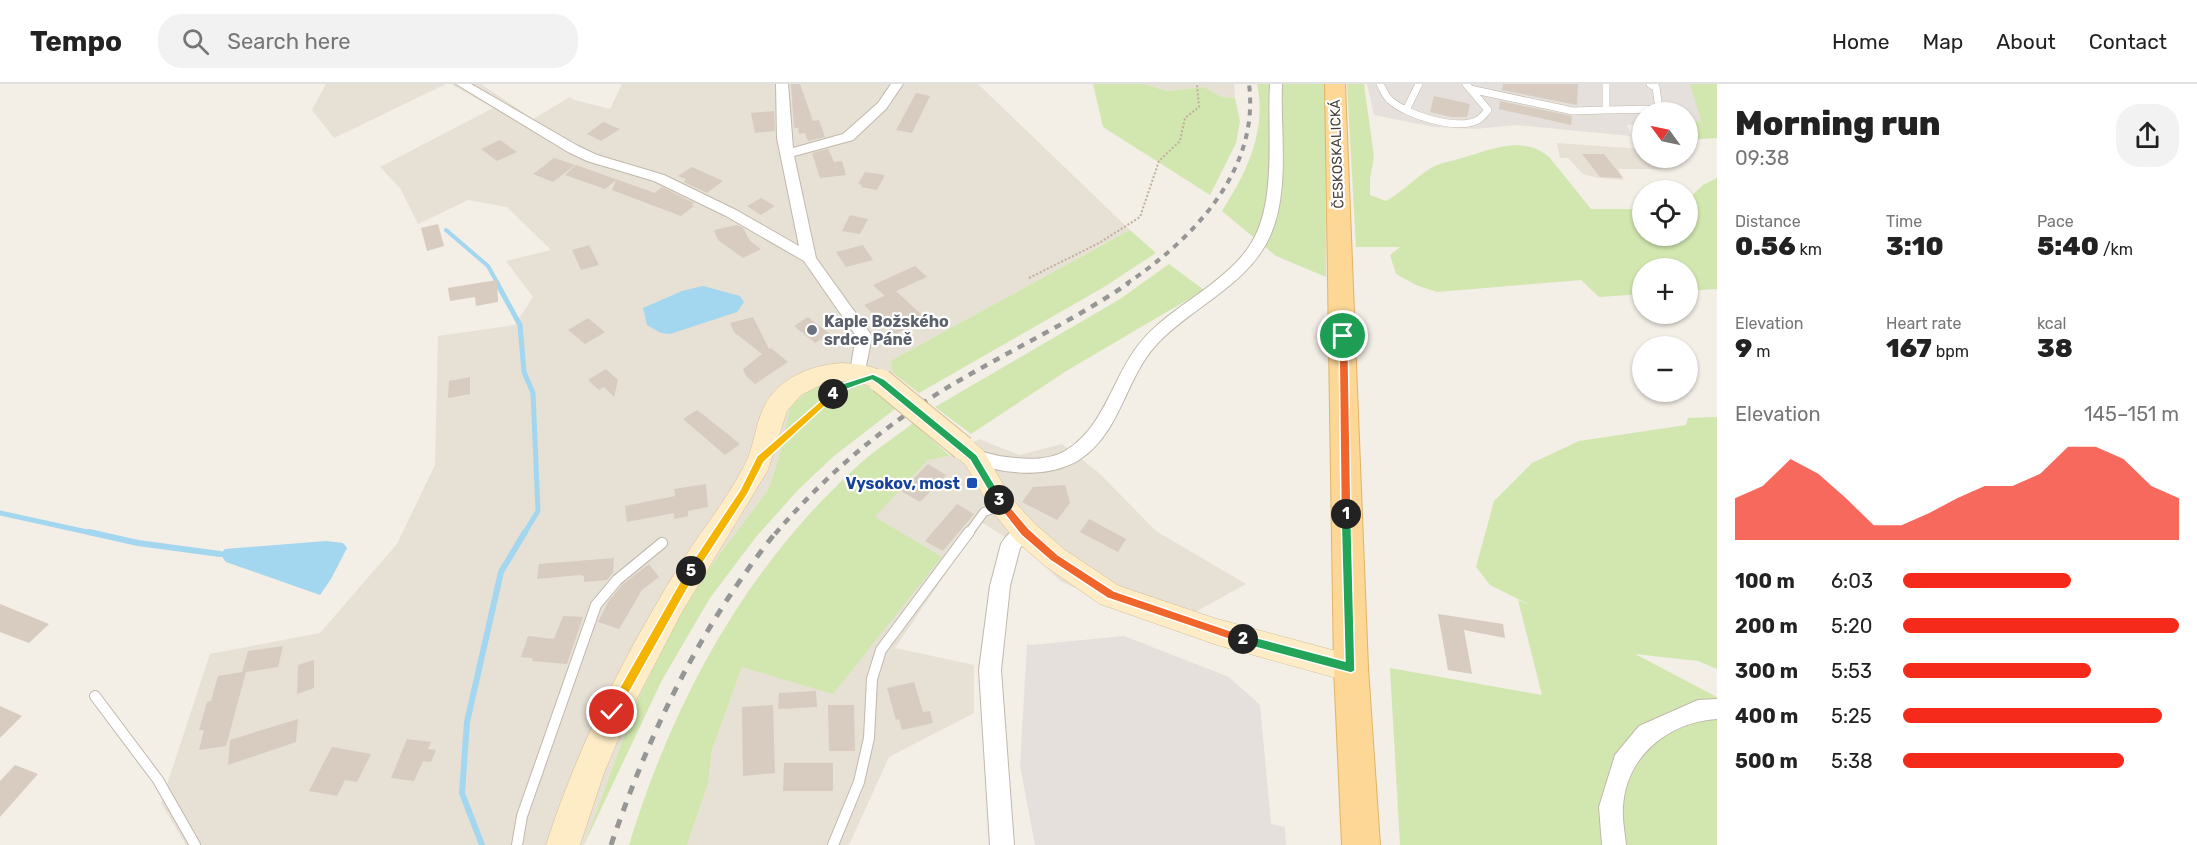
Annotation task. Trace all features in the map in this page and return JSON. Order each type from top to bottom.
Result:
[{"type":"main road","name":"ČESKOSKALICKÁ","points":[[1335,84],[1351,668],[1361,845]]},
{"type":"street","points":[[462,84],[573,149],[592,158],[659,178],[686,190],[809,258]]},
{"type":"street","points":[[782,84],[784,138],[789,153],[809,258],[864,336],[870,377]]},
{"type":"street","points":[[789,153],[848,137],[882,106],[897,84]]},
{"type":"street","points":[[968,453],[1001,464],[1025,466],[1044,465],[1071,456],[1100,430],[1126,376],[1151,340],[1255,253],[1265,231],[1270,210],[1274,173],[1276,84]]},
{"type":"street","points":[[563,845],[601,735],[616,703],[672,603],[743,493],[760,459],[770,418],[781,400],[791,391],[826,372],[838,370],[870,377],[968,453],[1002,505],[1025,532],[1054,558],[1110,595],[1217,632],[1351,668]]},
{"type":"street","points":[[1002,845],[990,670],[1000,586],[1011,544],[1025,532]]},
{"type":"street","points":[[1614,845],[1611,807],[1623,763],[1647,733],[1698,710],[1717,709]]},
{"type":"lane","points":[[1380,84],[1388,98],[1406,110],[1429,119],[1459,123],[1479,120],[1488,110],[1468,86]]},
{"type":"lane","points":[[1388,84],[1388,98]]},
{"type":"lane","points":[[1406,110],[1419,84]]},
{"type":"lane","points":[[1606,84],[1606,110]]},
{"type":"lane","points":[[1468,86],[1573,111],[1659,109],[1656,87],[1650,84]]},
{"type":"lane","points":[[833,845],[859,782],[869,738],[872,679],[881,650],[984,512],[1002,505]]},
{"type":"lane","points":[[517,845],[522,816],[596,605],[617,580],[662,543]]},
{"type":"lane","points":[[95,696],[158,780],[195,845]]},
{"type":"path","points":[[1029,278],[1099,243],[1140,217],[1159,161],[1180,141],[1185,118],[1199,107],[1197,84]]},
{"type":"path","points":[[760,459],[838,388],[870,377]]},
{"type":"shaded area","points":[[326,84],[446,84],[334,138],[312,110]]},
{"type":"shaded area","points":[[451,84],[481,84],[533,119],[570,97],[610,109],[622,84],[978,84],[1130,230],[890,361],[893,373],[869,387],[844,381],[779,457],[768,490],[692,591],[637,701],[584,845],[186,845],[161,803],[210,654],[320,633],[397,544],[435,465],[438,336],[515,325],[533,297],[506,261],[551,250],[507,207],[468,200],[418,224],[400,188],[380,167],[493,108]]},
{"type":"shaded area","points":[[1144,84],[1234,84],[1235,98],[1222,97],[1204,87],[1167,91]]},
{"type":"shaded area","points":[[1367,84],[1690,84],[1696,102],[1632,102],[1632,125],[1627,125],[1631,136],[1516,125],[1475,129],[1434,127],[1374,115]]},
{"type":"shaded area","points":[[1698,109],[1702,121],[1698,121]]},
{"type":"shaded area","points":[[1557,143],[1632,148],[1632,168],[1662,169],[1618,169],[1624,180],[1599,178],[1583,174],[1568,158],[1560,158]]},
{"type":"shaded area","points":[[979,439],[1019,455],[1062,444],[1099,473],[1156,531],[1246,584],[1170,626],[1155,623],[1060,581],[1033,554],[981,522],[895,648],[974,665],[974,713],[889,757],[849,845],[687,845],[708,784],[712,750],[742,667],[941,557],[874,517],[928,460],[950,456]]},
{"type":"shaded area","points":[[1124,636],[1229,677],[1260,705],[1271,824],[1285,827],[1286,845],[1035,845],[1020,766],[1027,644]]},
{"type":"green space","points":[[1093,84],[1144,84],[1167,91],[1204,87],[1222,97],[1235,98],[1240,121],[1236,143],[1210,195],[1103,127]]},
{"type":"green space","points":[[1257,84],[1325,84],[1326,277],[1276,256],[1222,211],[1247,166],[1253,150],[1259,118]]},
{"type":"green space","points":[[1347,84],[1364,84],[1374,157],[1370,195],[1386,201],[1434,166],[1496,148],[1518,145],[1540,151],[1550,158],[1591,209],[1632,209],[1632,246],[1698,246],[1698,190],[1717,178],[1717,289],[1698,290],[1698,258],[1632,258],[1632,295],[1599,297],[1581,280],[1437,292],[1416,285],[1396,274],[1390,255],[1400,247],[1356,247]]},
{"type":"green space","points":[[1690,84],[1717,84],[1717,138],[1698,139],[1698,121],[1701,121],[1698,102],[1695,102]]},
{"type":"green space","points":[[1130,230],[1156,253],[1104,287],[919,393],[893,373],[890,361]]},
{"type":"green space","points":[[1169,264],[1204,290],[1068,370],[971,434],[935,407],[1120,299]]},
{"type":"green space","points":[[844,381],[869,387],[895,409],[834,456],[798,490],[756,537],[710,598],[662,680],[584,845],[637,701],[692,591],[768,490],[779,457],[790,407],[816,384]]},
{"type":"green space","points":[[1717,417],[1717,669],[1698,661],[1635,654],[1717,697],[1717,845],[1400,845],[1390,668],[1542,695],[1518,600],[1532,606],[1490,585],[1476,567],[1494,501],[1532,463],[1579,441],[1686,425],[1688,418]]},
{"type":"green space","points":[[913,423],[950,456],[928,460],[875,517],[942,557],[833,694],[742,667],[712,750],[708,784],[687,845],[629,845],[646,793],[690,691],[745,597],[777,552],[813,510],[859,464]]},
{"type":"water","points":[[703,286],[740,296],[744,302],[737,312],[670,334],[661,333],[647,325],[643,308],[682,291]]},
{"type":"water","points":[[326,541],[343,543],[347,548],[320,595],[226,562],[220,554],[225,549]]},
{"type":"building","points":[[791,84],[800,84],[813,121],[819,120],[825,137],[808,141],[805,133],[799,134],[798,128],[794,128]]},
{"type":"building","points":[[1503,84],[1578,84],[1577,105],[1502,90]]},
{"type":"building","points":[[916,93],[930,96],[912,133],[896,130]]},
{"type":"building","points":[[1434,96],[1470,104],[1467,117],[1451,117],[1430,112]]},
{"type":"building","points":[[1500,101],[1572,116],[1571,125],[1499,109]]},
{"type":"building","points":[[774,111],[775,131],[755,133],[751,113]]},
{"type":"building","points":[[603,122],[620,129],[601,141],[587,134]]},
{"type":"building","points":[[500,140],[517,152],[497,161],[481,149]]},
{"type":"building","points":[[828,149],[834,162],[842,161],[846,175],[820,178],[812,153]]},
{"type":"building","points":[[1582,154],[1604,154],[1623,178],[1600,177]]},
{"type":"building","points":[[554,158],[575,165],[553,182],[533,174]]},
{"type":"building","points":[[576,165],[655,193],[662,187],[694,203],[691,205],[694,206],[681,216],[612,190],[616,180],[605,189],[565,175]]},
{"type":"building","points":[[692,167],[723,181],[707,193],[684,182],[686,179],[678,176]]},
{"type":"building","points":[[865,172],[885,175],[877,190],[861,187],[862,185],[858,184]]},
{"type":"building","points":[[761,198],[775,206],[761,215],[747,206]]},
{"type":"building","points":[[850,215],[868,219],[860,234],[842,231]]},
{"type":"building","points":[[438,224],[444,246],[427,251],[421,228]]},
{"type":"building","points":[[737,225],[743,228],[750,241],[761,249],[743,258],[718,240],[714,230]]},
{"type":"building","points":[[589,245],[599,265],[581,270],[572,250]]},
{"type":"building","points":[[863,245],[873,260],[846,267],[836,252]]},
{"type":"building","points":[[915,266],[927,277],[885,296],[873,285]]},
{"type":"building","points":[[497,280],[498,302],[476,306],[475,297],[450,301],[448,288]]},
{"type":"building","points":[[896,291],[926,319],[894,335],[864,305]]},
{"type":"building","points":[[753,317],[769,349],[771,348],[788,362],[755,384],[746,376],[743,369],[762,354],[734,332],[730,323]]},
{"type":"building","name":"Kaple Božského srdce Páně","points":[[808,317],[830,334],[815,343],[794,326]]},
{"type":"building","points":[[588,318],[605,332],[585,344],[568,330]]},
{"type":"building","points":[[606,369],[618,380],[614,397],[604,387],[599,390],[588,380]]},
{"type":"building","points":[[470,377],[470,394],[448,398],[449,381]]},
{"type":"building","points":[[697,410],[740,444],[725,455],[683,419]]},
{"type":"building","points":[[928,464],[946,475],[920,502],[901,491]]},
{"type":"building","points":[[706,484],[708,507],[688,511],[688,516],[674,519],[674,513],[627,522],[625,506],[675,496],[674,489]]},
{"type":"building","points":[[1065,485],[1070,503],[1057,520],[1022,502],[1033,487]]},
{"type":"building","points":[[957,504],[974,514],[943,551],[925,541]]},
{"type":"building","points":[[1089,519],[1126,539],[1118,552],[1080,532]]},
{"type":"building","points":[[614,558],[613,573],[607,580],[584,582],[584,576],[580,575],[537,579],[539,564]]},
{"type":"building","points":[[649,564],[659,577],[642,590],[619,629],[598,622],[608,602],[622,585]]},
{"type":"building","points":[[0,604],[49,624],[29,643],[0,632]]},
{"type":"building","points":[[1438,614],[1503,624],[1505,638],[1464,630],[1472,674],[1448,670]]},
{"type":"building","points":[[563,616],[583,617],[567,664],[532,661],[533,658],[521,657],[528,636],[554,639]]},
{"type":"building","points":[[283,646],[278,667],[246,672],[226,746],[199,750],[204,730],[199,730],[218,676],[242,672],[248,651]]},
{"type":"building","points":[[314,660],[314,688],[297,694],[298,665]]},
{"type":"building","points":[[914,682],[923,712],[930,711],[933,723],[902,730],[899,719],[896,720],[887,688]]},
{"type":"building","points":[[816,691],[817,707],[778,709],[779,693]]},
{"type":"building","points":[[773,705],[775,773],[743,776],[742,707]]},
{"type":"building","points":[[828,705],[854,705],[855,751],[829,751]]},
{"type":"building","points":[[0,706],[22,716],[0,738]]},
{"type":"building","points":[[298,719],[296,742],[228,765],[230,740]]},
{"type":"building","points":[[407,739],[431,742],[428,749],[436,750],[431,762],[423,761],[414,781],[391,778]]},
{"type":"building","points":[[332,747],[371,754],[357,782],[345,780],[337,796],[309,791]]},
{"type":"building","points":[[784,763],[833,763],[833,791],[783,791]]},
{"type":"building","points":[[15,765],[38,774],[0,817],[0,781]]},
{"type":"waterway","points":[[446,230],[488,266],[498,284]]},
{"type":"waterway","points":[[497,283],[520,325],[524,372],[533,393],[538,511],[524,534]]},
{"type":"waterway","points":[[0,513],[96,534]]},
{"type":"waterway","points":[[89,532],[138,543],[220,554]]},
{"type":"waterway","points":[[482,845],[462,793],[467,722],[501,572],[525,532]]},
{"type":"railway","points":[[1126,284],[1175,246],[1197,224],[1216,200],[1232,174],[1244,146],[1250,116],[1249,84]]},
{"type":"railway","points":[[775,534],[831,475],[894,423],[940,392],[1129,283]]},
{"type":"railway","points":[[611,845],[643,761],[680,681],[723,606],[776,532]]},
{"type":"place","name":"Kaple Božského srdce Páně","points":[[812,330]]},
{"type":"place","name":"Vysokov, most","points":[[972,483]]},
{"type":"route","points":[[612,712],[672,603],[711,539],[743,493],[760,459],[838,388],[873,377],[881,381],[974,457],[1002,505],[1025,532],[1054,558],[1110,595],[1217,632],[1351,668],[1343,336]]}]
